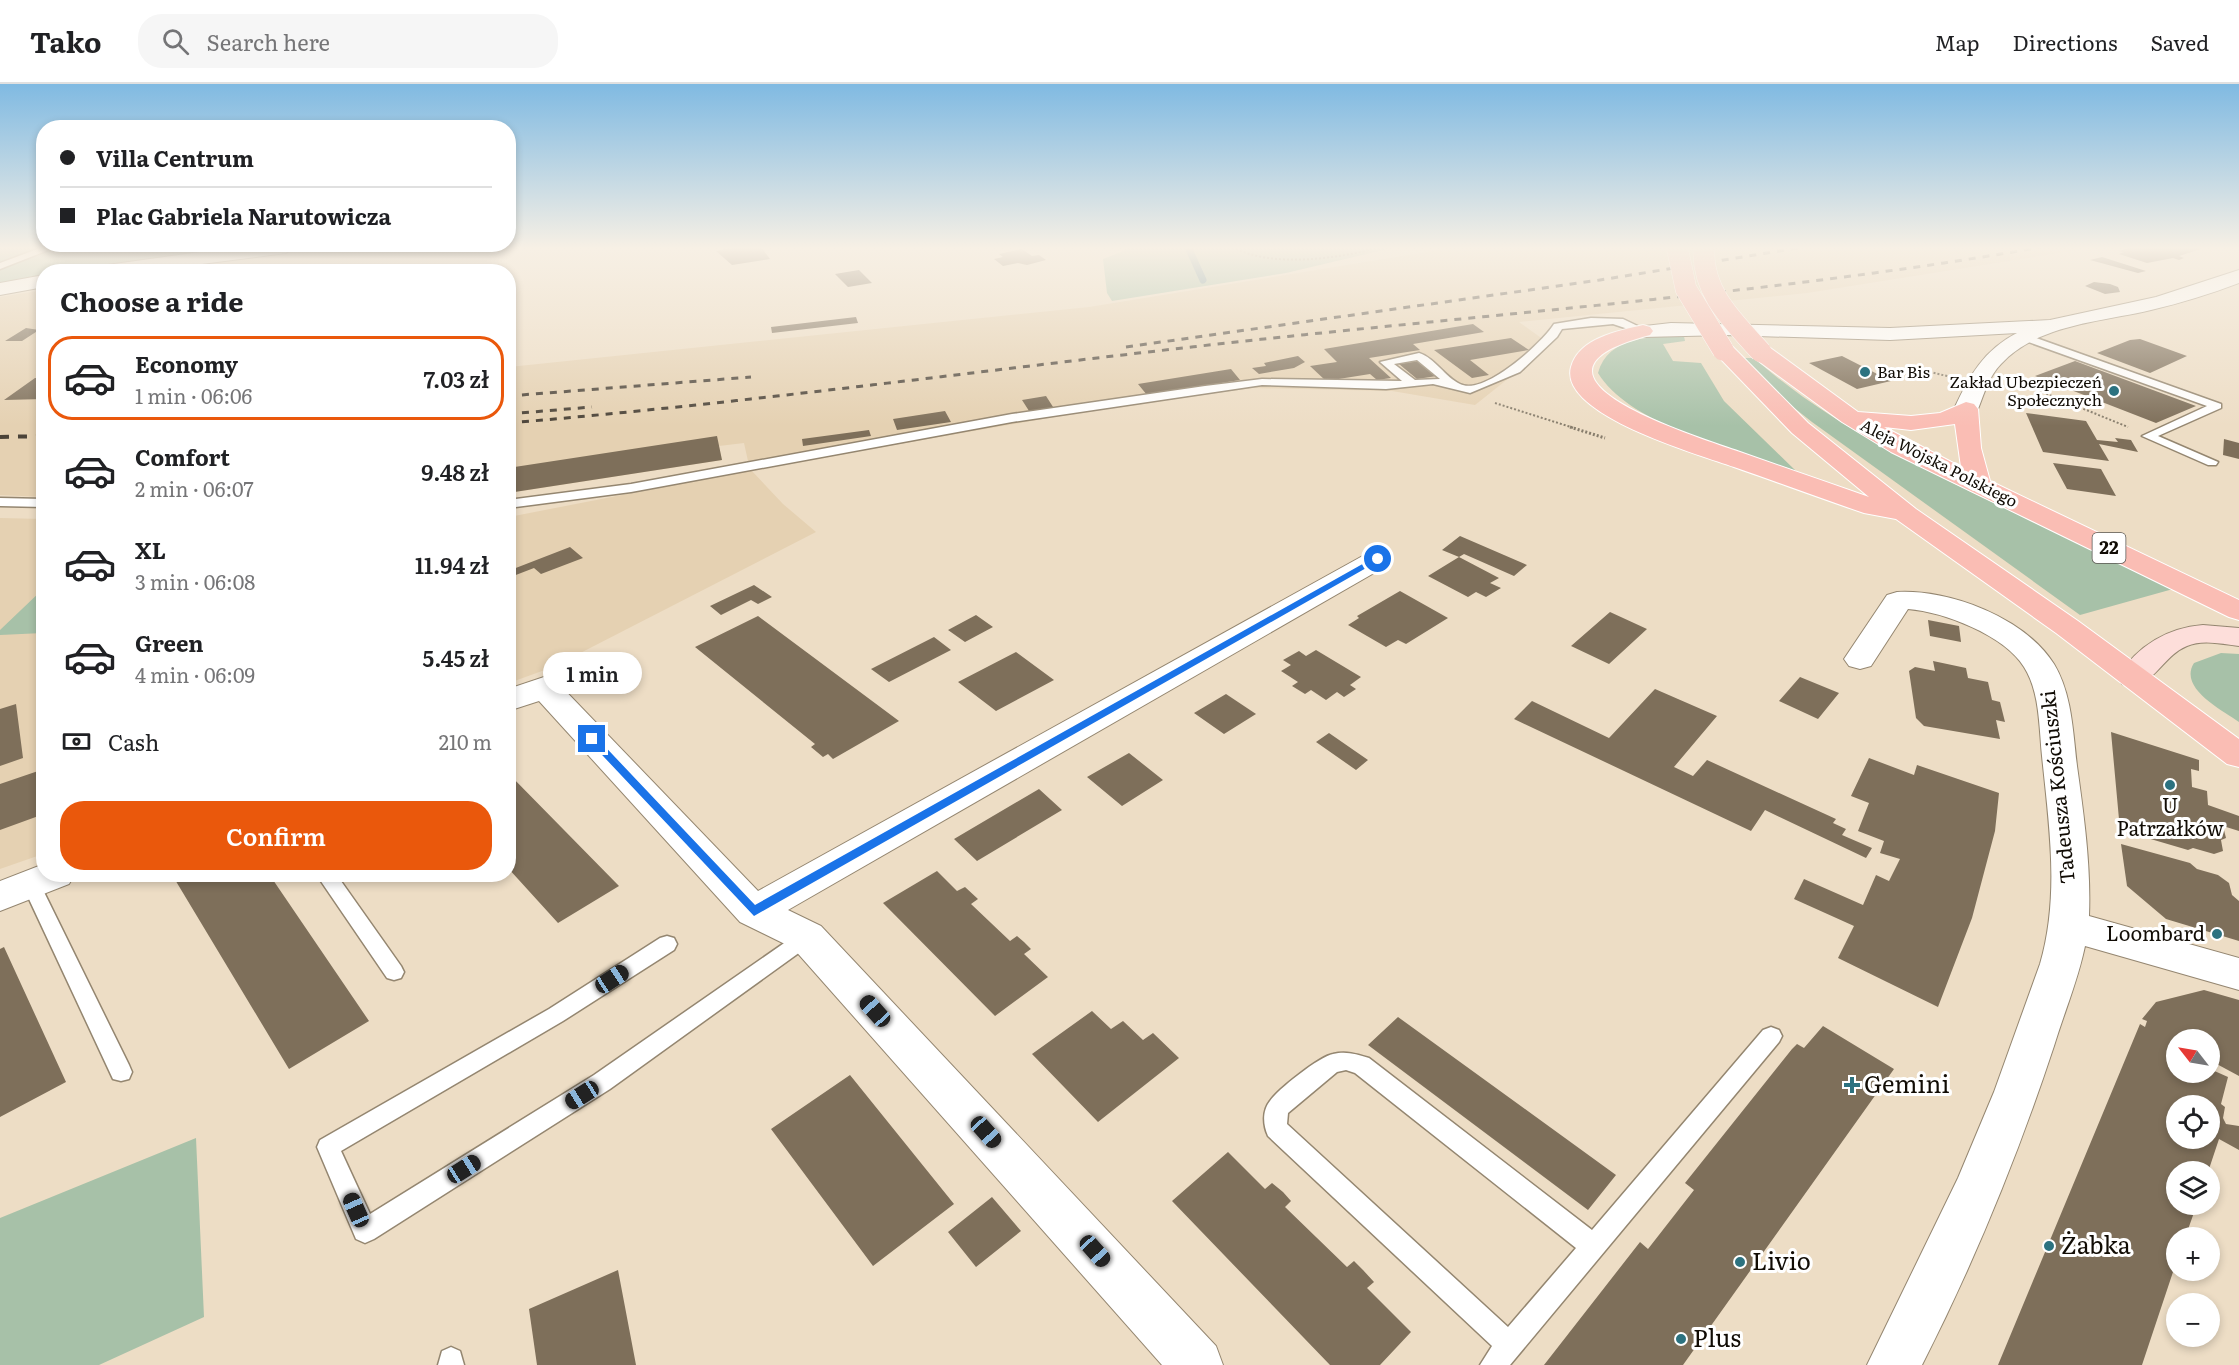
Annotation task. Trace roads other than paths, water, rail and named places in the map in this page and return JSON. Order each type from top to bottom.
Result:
[{"type":"main road","points":[[1694,307],[1701,321],[1723,351],[1800,428],[1907,515],[2239,756]]},
{"type":"main road","name":"Aleja Wojska Polskiego","points":[[1723,307],[1761,352],[1850,417],[1900,447],[2239,611]]},
{"type":"main road","points":[[1643,331],[1605,341],[1590,350],[1582,363],[1581,372],[1586,384],[1607,406],[1634,421],[1675,437],[1873,507],[1907,515]]},
{"type":"main road","points":[[1850,417],[1911,423],[1945,420],[1966,409],[1969,448],[1979,486]]},
{"type":"main road","points":[[2133,677],[2159,647],[2170,640],[2194,635],[2239,637]]},
{"type":"street","points":[[1966,409],[1988,365],[2003,350],[2024,337],[2049,326],[2135,307]]},
{"type":"street","points":[[1643,331],[1679,328],[1869,334],[1931,333],[2007,325],[2049,326]]},
{"type":"street","points":[[754,911],[1378,559]]},
{"type":"street","name":"Tadeusza Kościuszki","points":[[1860,659],[1897,601],[1913,599],[1977,620],[1999,630],[2018,643],[2041,666],[2050,686],[2062,786],[2069,882],[2068,926],[2057,972],[2021,1078],[1983,1177],[1893,1365]]},
{"type":"street","points":[[516,698],[544,687],[754,911],[807,937],[1197,1365]]},
{"type":"street","points":[[2068,926],[2239,974]]},
{"type":"lane","points":[[516,503],[631,488],[1012,418],[1262,382],[1386,386],[1432,381],[1470,390],[1516,370],[1553,335],[1558,326],[1611,320],[1628,321],[1643,331]]},
{"type":"lane","points":[[2024,337],[2217,406],[2148,436],[2212,462]]},
{"type":"lane","points":[[1411,382],[1385,362],[1419,356],[1455,386]]},
{"type":"lane","points":[[0,502],[36,503]]},
{"type":"lane","points":[[331,882],[394,972]]},
{"type":"lane","points":[[29,885],[121,1072]]},
{"type":"lane","points":[[668,944],[556,1015],[328,1147],[366,1231],[602,1082],[807,937]]},
{"type":"lane","points":[[1493,1365],[1772,1036]]},
{"type":"lane","points":[[1509,1345],[1276,1129],[1275,1117],[1278,1107],[1332,1063],[1346,1061],[1361,1065],[1593,1246]]},
{"type":"railway","points":[[1126,347],[1411,307]]},
{"type":"railway","points":[[516,422],[697,405],[1264,339],[1578,307]]},
{"type":"railway","points":[[516,395],[751,377]]},
{"type":"railway","points":[[516,413],[592,407]]},
{"type":"railway","points":[[0,437],[36,436]]},
{"type":"place","name":"Bar Bis","points":[[1865,372]]},
{"type":"place","name":"Zakład Ubezpieczeń Społecznych","points":[[2114,391]]},
{"type":"place","name":"U Patrzałków","points":[[2170,785]]},
{"type":"place","name":"Loombard","points":[[2217,934]]},
{"type":"place","name":"Gemini","points":[[1852,1085]]},
{"type":"place","name":"Żabka","points":[[2049,1246]]},
{"type":"place","name":"Livio","points":[[1740,1262]]},
{"type":"place","name":"Plus","points":[[1681,1339]]}]
